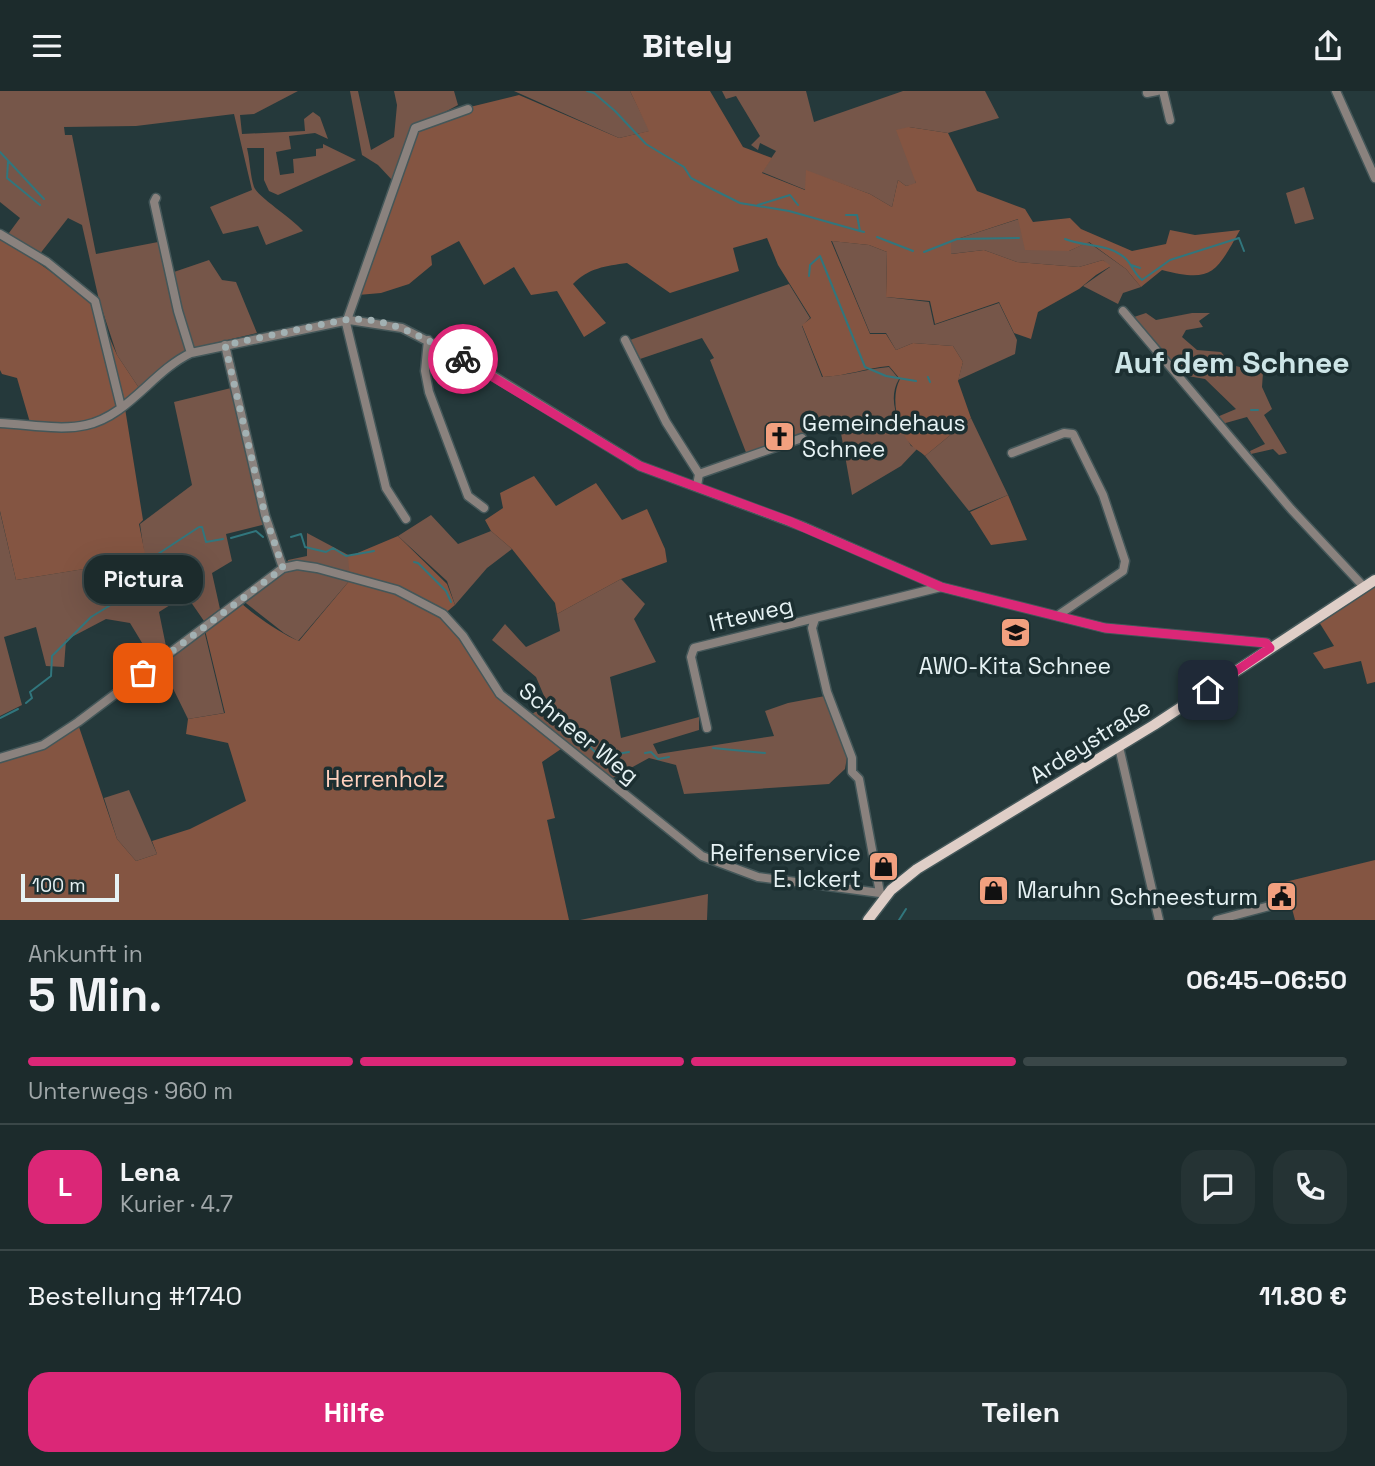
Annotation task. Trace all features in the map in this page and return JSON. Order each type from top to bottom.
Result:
[{"type":"main road","name":"Ardeystraße","points":[[868,920],[882,895],[917,869],[1119,747],[1375,580]]},
{"type":"street","points":[[1147,93],[1157,91]]},
{"type":"street","points":[[1163,91],[1170,120]]},
{"type":"street","points":[[1336,91],[1375,178]]},
{"type":"street","points":[[406,519],[386,488],[346,323],[415,128],[468,109]]},
{"type":"street","points":[[156,198],[154,202],[171,281],[191,352]]},
{"type":"street","points":[[0,234],[47,262],[95,301],[121,407]]},
{"type":"street","points":[[1124,311],[1291,509],[1364,587]]},
{"type":"street","points":[[0,423],[84,426],[111,415],[176,360],[191,352],[349,320],[394,327],[428,340],[488,373],[625,459],[661,475],[804,527],[941,587],[1126,631],[1196,634],[1266,643],[1270,648]]},
{"type":"street","points":[[428,340],[425,371],[429,392],[468,496],[484,508]]},
{"type":"street","points":[[625,340],[666,422],[699,474],[697,486]]},
{"type":"street","points":[[0,758],[43,745],[78,722],[283,568],[262,502],[225,345]]},
{"type":"street","points":[[1012,453],[1064,433],[1073,434],[1103,495],[1125,561],[1123,571],[1056,616]]},
{"type":"street","points":[[699,474],[802,438]]},
{"type":"street","name":"Schneer Weg","points":[[283,568],[297,565],[317,568],[397,590],[443,614],[463,636],[500,694],[702,856],[758,877],[882,895]]},
{"type":"street","points":[[882,895],[859,779],[852,772],[852,758],[821,666],[812,628],[815,619],[941,587]]},
{"type":"street","name":"Ifteweg","points":[[707,728],[692,650],[815,619]]},
{"type":"street","points":[[1119,747],[1158,920]]},
{"type":"street","points":[[1217,920],[1288,901]]},
{"type":"shaded area","points":[[0,91],[298,91],[254,114],[240,115],[242,134],[305,131],[304,119],[313,112],[320,117],[328,139],[315,133],[289,136],[291,149],[276,152],[280,175],[294,173],[293,159],[316,156],[316,149],[323,148],[323,144],[356,160],[278,195],[269,191],[264,180],[264,148],[247,148],[254,187],[303,231],[266,245],[258,226],[223,234],[210,207],[252,190],[234,114],[136,126],[64,127],[65,135],[72,135],[96,254],[158,242],[187,350],[162,367],[139,388],[117,355],[99,300],[82,225],[68,218],[39,255],[6,237],[20,218],[0,202]]},
{"type":"shaded area","points":[[350,91],[358,91],[371,150],[394,137],[397,105],[394,91],[454,91],[458,105],[432,119],[393,181],[378,165],[362,155]]},
{"type":"shaded area","points":[[514,91],[630,91],[650,131],[619,138]]},
{"type":"shaded area","points":[[722,91],[806,91],[814,122],[903,91],[985,91],[999,118],[948,133],[909,127],[916,184],[906,186],[898,180],[892,207],[870,194],[806,171],[806,190],[762,172],[776,151],[760,143],[758,150],[751,145],[760,136],[736,96],[726,99]]},
{"type":"shaded area","points":[[1304,187],[1314,219],[1295,224],[1286,193]]},
{"type":"shaded area","points":[[1019,219],[1069,251],[1088,242],[1126,269],[1141,287],[1123,293],[1118,304],[1083,286],[1110,267],[1103,260],[1079,267],[1017,262],[984,250],[950,254],[951,241]]},
{"type":"shaded area","points":[[832,241],[869,245],[887,252],[886,297],[929,302],[934,325],[999,303],[1017,340],[1015,354],[958,380],[963,362],[953,346],[913,343],[896,350],[886,333],[870,333]]},
{"type":"shaded area","points":[[209,260],[222,280],[236,282],[257,333],[193,348],[186,338],[171,273]]},
{"type":"shaded area","points":[[789,284],[810,318],[802,326],[822,377],[889,367],[899,379],[894,396],[896,413],[911,446],[918,448],[901,466],[852,495],[839,422],[747,455],[710,360],[714,358],[702,338],[640,359],[630,340]]},
{"type":"shaded area","points":[[1146,313],[1156,320],[1192,313],[1210,313],[1199,321],[1203,327],[1186,330],[1182,337],[1197,350],[1221,352],[1232,365],[1263,373],[1262,387],[1272,409],[1264,415],[1287,453],[1279,455],[1273,449],[1251,454],[1250,451],[1265,444],[1247,417],[1222,424],[1217,417],[1236,409],[1205,379],[1182,375],[1134,317]]},
{"type":"shaded area","points":[[231,388],[266,524],[226,534],[232,561],[212,573],[220,609],[204,621],[186,595],[159,612],[167,651],[153,661],[130,623],[106,619],[66,640],[64,667],[46,666],[36,627],[4,637],[22,705],[0,716],[0,512],[16,580],[145,559],[140,524],[192,485],[174,402]]},
{"type":"shaded area","points":[[971,418],[1008,495],[969,511],[925,456]]},
{"type":"shaded area","points":[[431,515],[458,544],[491,531],[512,549],[487,568],[455,605],[447,581],[398,536]]},
{"type":"shaded area","points":[[307,533],[352,557],[350,580],[298,641],[242,600],[286,568],[288,560],[307,556]]},
{"type":"shaded area","points":[[621,579],[645,604],[634,619],[656,662],[610,677],[621,738],[699,717],[699,730],[653,744],[658,754],[774,736],[765,711],[788,703],[825,696],[847,757],[845,769],[829,784],[684,794],[676,765],[649,758],[609,780],[531,715],[547,703],[536,677],[492,640],[505,624],[526,647],[560,631],[557,614]]},
{"type":"shaded area","points":[[204,630],[224,713],[188,719],[160,662]]},
{"type":"shaded area","points":[[129,790],[157,854],[136,861],[117,839],[104,798]]},
{"type":"shaded area","points":[[708,894],[707,920],[580,920]]},
{"type":"green space","points":[[630,91],[710,91],[743,147],[772,158],[762,173],[805,190],[806,170],[870,194],[892,207],[898,180],[906,186],[916,183],[896,130],[909,127],[948,133],[977,191],[1025,209],[1033,222],[1070,218],[1081,229],[1132,251],[1166,244],[1170,230],[1195,235],[1240,230],[1225,256],[1211,271],[1192,275],[1162,270],[1141,287],[1126,269],[1089,242],[1069,251],[1025,250],[1018,219],[951,241],[951,254],[984,250],[1017,262],[1079,267],[1103,260],[1111,266],[1079,289],[1038,312],[1031,339],[1014,333],[999,302],[935,324],[930,301],[886,297],[887,252],[869,245],[831,241],[870,334],[886,334],[896,350],[913,343],[953,346],[963,362],[958,381],[971,418],[925,456],[911,445],[902,430],[895,404],[900,379],[889,366],[823,377],[802,325],[811,318],[778,265],[767,238],[733,248],[739,271],[670,293],[627,263],[585,274],[573,284],[606,323],[584,337],[557,291],[531,295],[514,267],[484,285],[459,241],[431,256],[432,265],[409,284],[381,293],[358,295],[415,129],[470,107],[519,95],[619,138],[649,131]]},
{"type":"green space","points":[[0,236],[94,302],[117,355],[139,388],[124,402],[143,520],[139,524],[146,559],[16,580],[0,511],[0,426],[31,426],[17,378],[2,374],[0,370]]},
{"type":"green space","points":[[534,476],[556,506],[596,483],[622,520],[647,509],[665,549],[667,562],[621,579],[557,614],[555,603],[512,549],[491,531],[485,520],[503,508],[500,493]]},
{"type":"green space","points":[[1008,495],[1027,540],[991,545],[970,512]]},
{"type":"green space","name":"Herrenholz","points":[[398,536],[447,584],[455,605],[443,615],[498,697],[561,749],[542,762],[555,818],[547,820],[569,920],[0,920],[0,761],[78,724],[117,839],[136,861],[157,854],[152,841],[190,829],[246,801],[228,743],[186,734],[188,719],[225,713],[205,630],[241,603],[269,624],[299,641],[350,580],[348,557]]},
{"type":"green space","points":[[1375,585],[1375,682],[1367,684],[1361,661],[1324,669],[1313,653],[1334,646],[1319,622]]},
{"type":"green space","points":[[1375,860],[1375,920],[1295,920],[1285,882]]},
{"type":"waterway","points":[[587,91],[594,93],[615,111],[646,144],[684,167],[691,178],[710,188],[740,203],[789,211],[860,231]]},
{"type":"waterway","points":[[0,152],[44,199]]},
{"type":"waterway","points":[[8,162],[7,178],[40,205]]},
{"type":"waterway","points":[[758,205],[790,195],[798,205]]},
{"type":"waterway","points":[[846,215],[857,215],[860,231],[864,232]]},
{"type":"waterway","points":[[877,237],[913,251]]},
{"type":"waterway","points":[[924,252],[957,239],[1019,238]]},
{"type":"waterway","points":[[1065,239],[1118,253],[1142,280],[1170,260],[1239,238],[1244,251]]},
{"type":"waterway","points":[[809,276],[810,265],[820,256],[865,367],[886,376],[916,381]]},
{"type":"waterway","points":[[1131,265],[1140,268]]},
{"type":"waterway","points":[[928,377],[930,382]]},
{"type":"waterway","points":[[1251,410],[1258,410]]},
{"type":"waterway","points":[[157,569],[158,554],[199,527],[202,527],[206,542],[223,539]]},
{"type":"waterway","points":[[231,538],[256,531],[263,537]]},
{"type":"waterway","points":[[291,537],[301,534],[305,547],[326,552],[333,548],[346,556],[374,551]]},
{"type":"waterway","points":[[414,562],[446,591],[451,602]]},
{"type":"waterway","points":[[26,703],[32,698],[30,692],[51,676],[52,656],[91,617],[127,595],[132,587],[130,580],[149,572]]},
{"type":"waterway","points":[[0,718],[18,709]]},
{"type":"waterway","points":[[560,724],[567,731],[573,730],[600,757],[629,752]]},
{"type":"waterway","points":[[713,748],[765,753]]},
{"type":"waterway","points":[[645,753],[651,752],[658,759],[669,757]]},
{"type":"waterway","points":[[899,920],[906,909]]},
{"type":"way so far","points":[[143,673],[283,568],[265,515],[225,345],[343,320],[362,320],[410,331],[463,359]]},
{"type":"place","name":"Gemeindehaus Schnee","points":[[779,436]]},
{"type":"place","name":"AWO-Kita Schnee","points":[[1015,632]]},
{"type":"place","name":"Pictura","points":[[143,673]]},
{"type":"place","name":"Reifenservice E. Ickert","points":[[884,866]]},
{"type":"place","name":"Maruhn","points":[[994,890]]},
{"type":"place","name":"Schneesturm","points":[[1281,897]]},
{"type":"district","name":"Auf dem Schnee","points":[[1232,363]]},
{"type":"route","points":[[463,359],[625,459],[661,475],[789,521],[941,587],[1105,628],[1196,634],[1266,643],[1270,648],[1208,690]]}]
